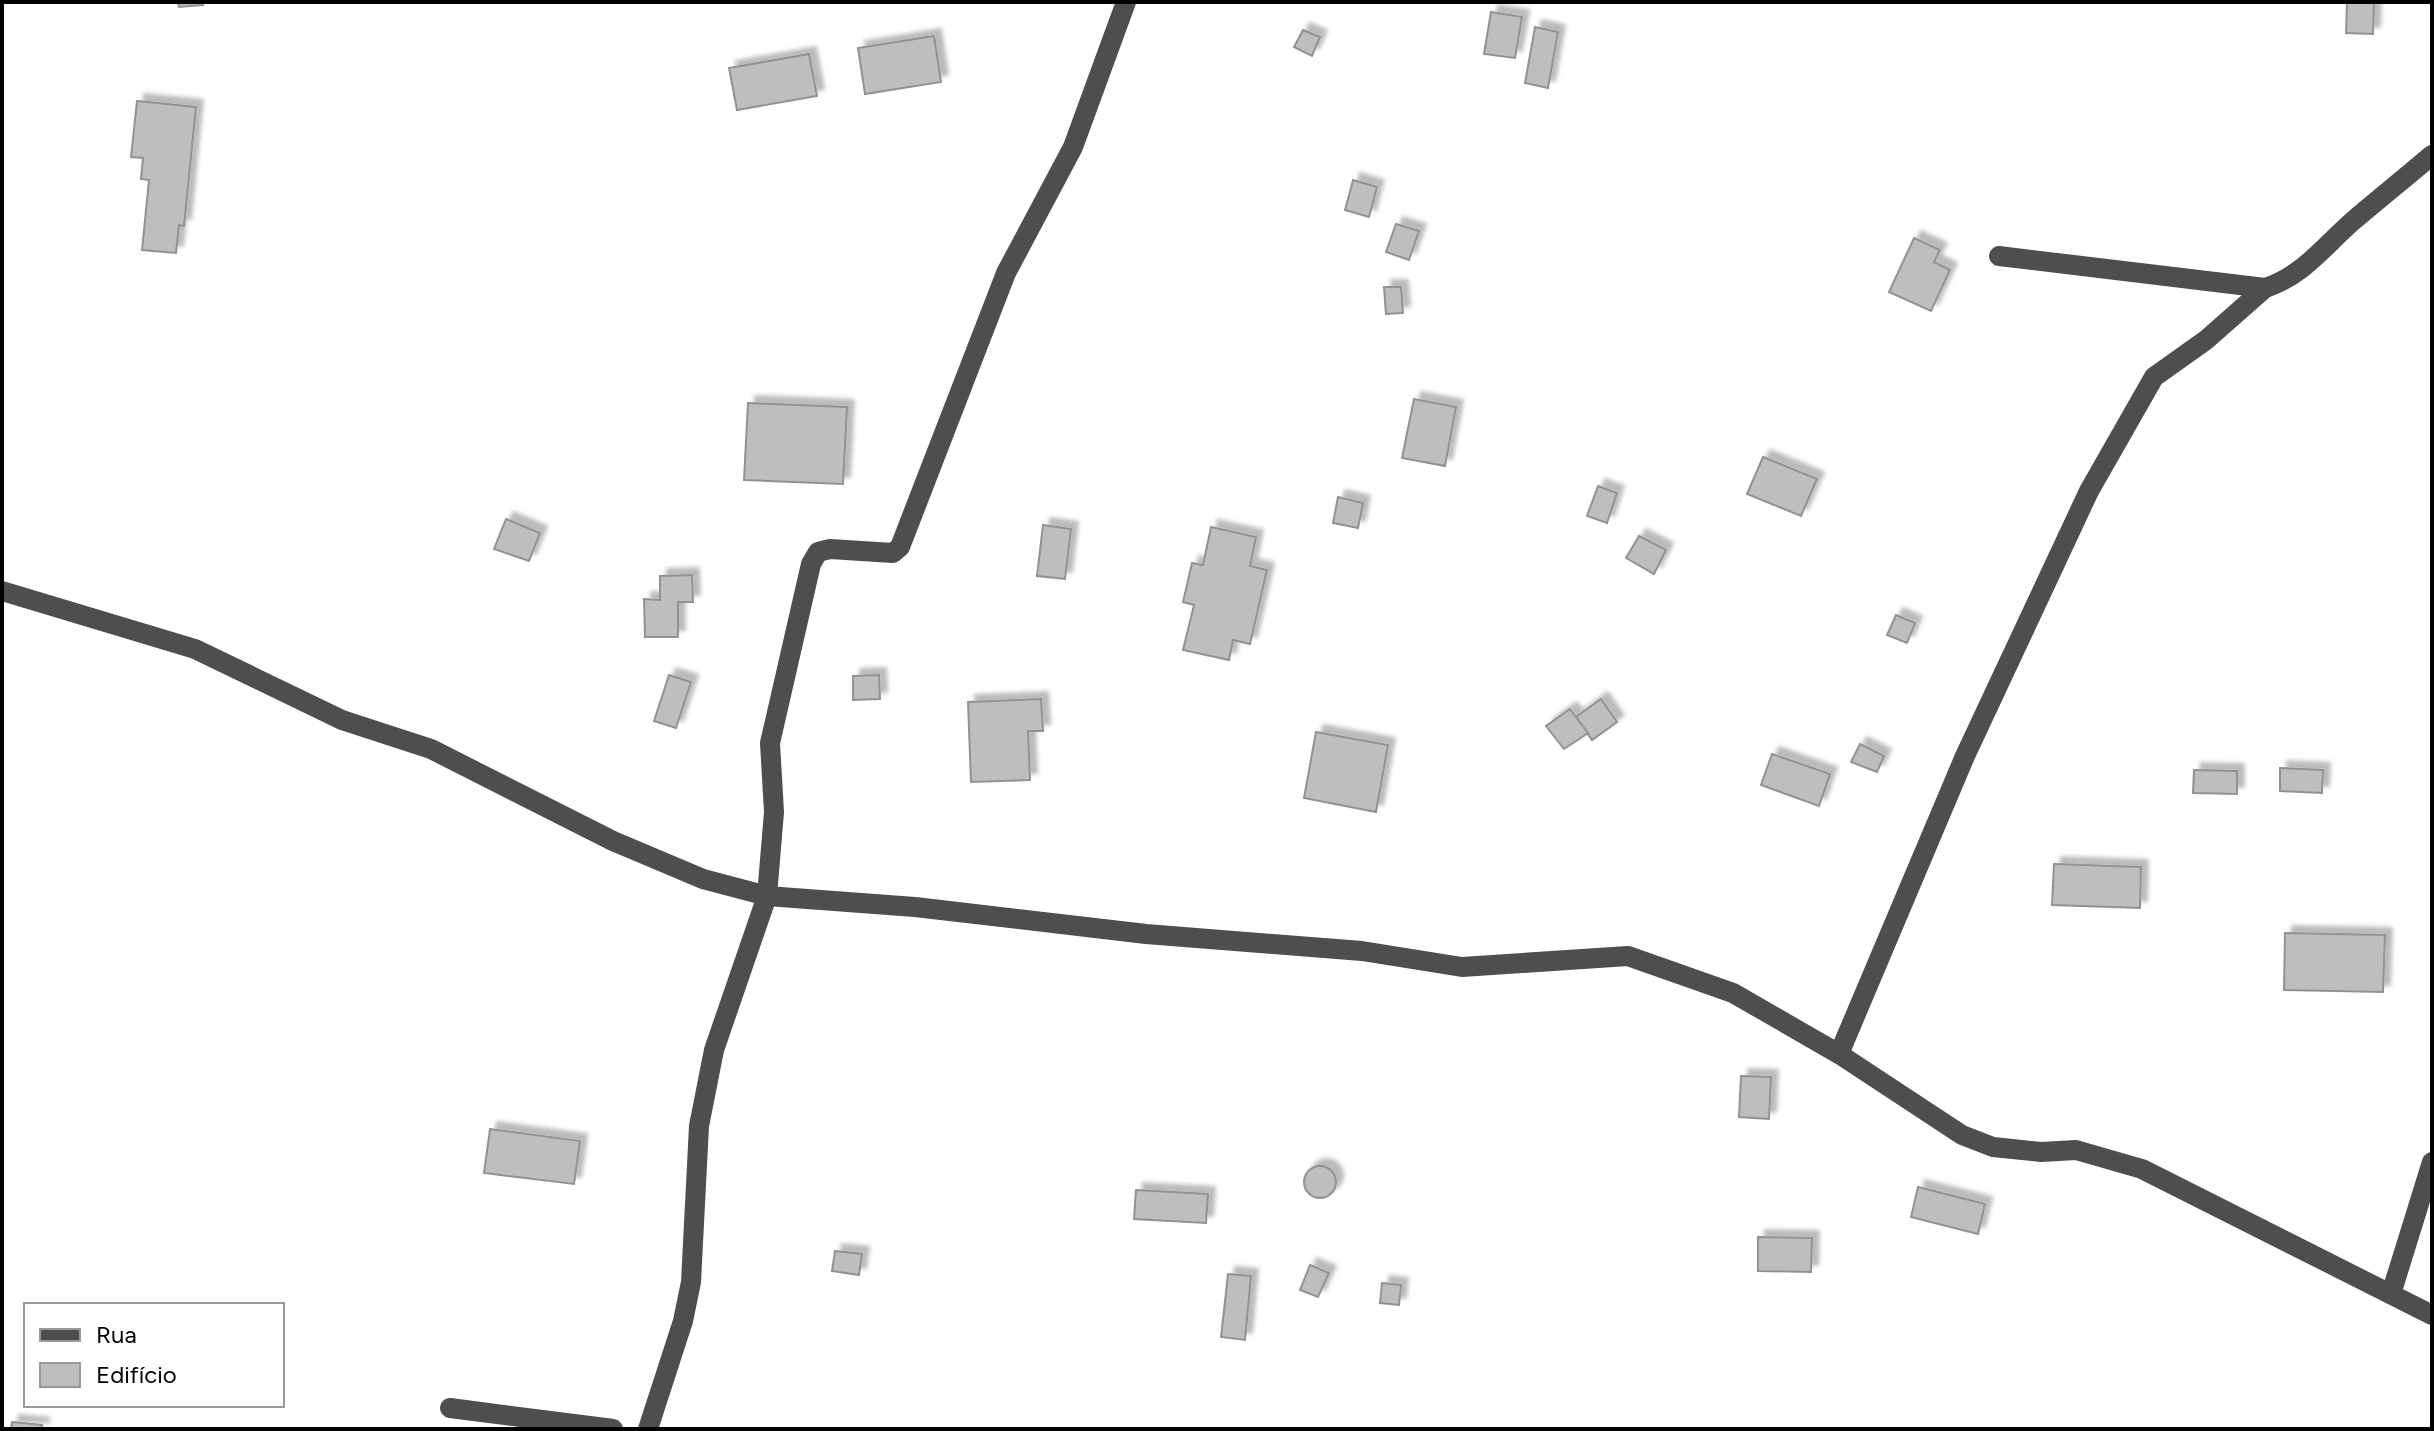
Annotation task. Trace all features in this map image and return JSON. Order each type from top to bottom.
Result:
[{"type":"street","points":[[648,1429],[683,1321],[691,1282],[699,1126],[714,1050],[767,896],[774,812],[770,743],[811,564],[818,552],[830,549],[893,553],[900,547],[1006,273],[1073,147],[1126,2]]},
{"type":"street","points":[[1839,1054],[1965,756],[2089,491],[2154,377],[2206,340],[2265,288],[2283,282],[2309,264],[2352,222],[2432,155]]},
{"type":"street","points":[[1999,256],[2265,288]]},
{"type":"street","points":[[2,591],[195,649],[342,720],[431,749],[613,841],[703,879],[767,896],[915,907],[1146,934],[1362,951],[1462,967],[1628,956],[1733,993],[1839,1054],[1962,1135],[1993,1147],[2041,1152],[2076,1150],[2142,1169],[2432,1315]]},
{"type":"street","points":[[2391,1294],[2432,1162]]},
{"type":"street","points":[[450,1408],[613,1429]]},
{"type":"building","points":[[178,2],[203,2],[203,5],[179,7]]},
{"type":"building","points":[[2347,2],[2374,2],[2373,34],[2346,33]]},
{"type":"building","points":[[1491,12],[1522,17],[1515,58],[1484,54]]},
{"type":"building","points":[[1535,27],[1558,32],[1548,88],[1525,83]]},
{"type":"building","points":[[1303,30],[1320,37],[1312,56],[1294,47]]},
{"type":"building","points":[[934,36],[941,82],[865,94],[858,48]]},
{"type":"building","points":[[809,54],[817,96],[737,110],[729,68]]},
{"type":"building","points":[[137,101],[196,107],[184,226],[179,225],[176,253],[142,250],[149,180],[141,179],[143,158],[131,157]]},
{"type":"building","points":[[1353,180],[1377,187],[1369,217],[1345,210]]},
{"type":"building","points":[[1396,224],[1419,231],[1409,260],[1386,252]]},
{"type":"building","points":[[1914,238],[1940,250],[1934,262],[1950,270],[1931,311],[1889,292]]},
{"type":"building","points":[[1384,287],[1401,287],[1403,313],[1386,314]]},
{"type":"building","points":[[1414,399],[1456,407],[1445,466],[1402,458]]},
{"type":"building","points":[[748,403],[847,407],[843,484],[744,480]]},
{"type":"building","points":[[1763,457],[1817,479],[1801,516],[1747,494]]},
{"type":"building","points":[[1598,486],[1617,493],[1607,523],[1587,516]]},
{"type":"building","points":[[1338,497],[1363,503],[1358,528],[1333,523]]},
{"type":"building","points":[[506,519],[540,533],[529,561],[494,549]]},
{"type":"building","points":[[1043,525],[1071,529],[1065,579],[1037,576]]},
{"type":"building","points":[[1211,527],[1256,537],[1250,566],[1267,570],[1250,644],[1233,640],[1229,660],[1183,650],[1194,605],[1183,602],[1192,563],[1203,565]]},
{"type":"building","points":[[1639,536],[1666,550],[1654,574],[1626,558]]},
{"type":"building","points":[[692,575],[693,602],[678,602],[678,637],[645,637],[644,599],[660,600],[660,576]]},
{"type":"building","points":[[1896,615],[1915,623],[1907,643],[1887,635]]},
{"type":"building","points":[[669,675],[691,682],[676,728],[654,721]]},
{"type":"building","points":[[879,675],[880,699],[853,700],[853,676]]},
{"type":"building","points":[[1041,699],[1043,731],[1028,731],[1030,780],[971,782],[968,702]]},
{"type":"building","points":[[1601,699],[1617,722],[1592,740],[1576,717]]},
{"type":"building","points":[[1570,709],[1588,733],[1564,749],[1546,726]]},
{"type":"building","points":[[1316,732],[1388,745],[1376,812],[1304,798]]},
{"type":"building","points":[[1860,744],[1884,756],[1877,772],[1851,762]]},
{"type":"building","points":[[1772,754],[1830,774],[1819,806],[1761,785]]},
{"type":"building","points":[[2280,768],[2323,770],[2322,793],[2280,791]]},
{"type":"building","points":[[2194,770],[2237,771],[2237,794],[2193,793]]},
{"type":"building","points":[[2054,864],[2141,867],[2140,908],[2052,905]]},
{"type":"building","points":[[2285,933],[2385,935],[2383,992],[2284,990]]},
{"type":"building","points":[[1741,1076],[1771,1077],[1769,1119],[1739,1117]]},
{"type":"building","points":[[490,1129],[580,1141],[574,1184],[484,1173]]},
{"type":"building","points":[[1320,1166],[1331,1171],[1336,1182],[1331,1193],[1320,1198],[1309,1193],[1304,1182],[1309,1171]]},
{"type":"building","points":[[1918,1187],[1985,1204],[1978,1234],[1911,1217]]},
{"type":"building","points":[[1136,1190],[1208,1194],[1206,1223],[1134,1219]]},
{"type":"building","points":[[1758,1237],[1812,1238],[1811,1272],[1758,1271]]},
{"type":"building","points":[[835,1251],[862,1254],[859,1275],[832,1271]]},
{"type":"building","points":[[1310,1265],[1329,1273],[1318,1297],[1300,1290]]},
{"type":"building","points":[[1228,1274],[1251,1276],[1245,1340],[1221,1337]]},
{"type":"building","points":[[1382,1283],[1401,1285],[1399,1305],[1380,1303]]},
{"type":"building","points":[[12,1422],[42,1425],[42,1429],[11,1429]]}]
